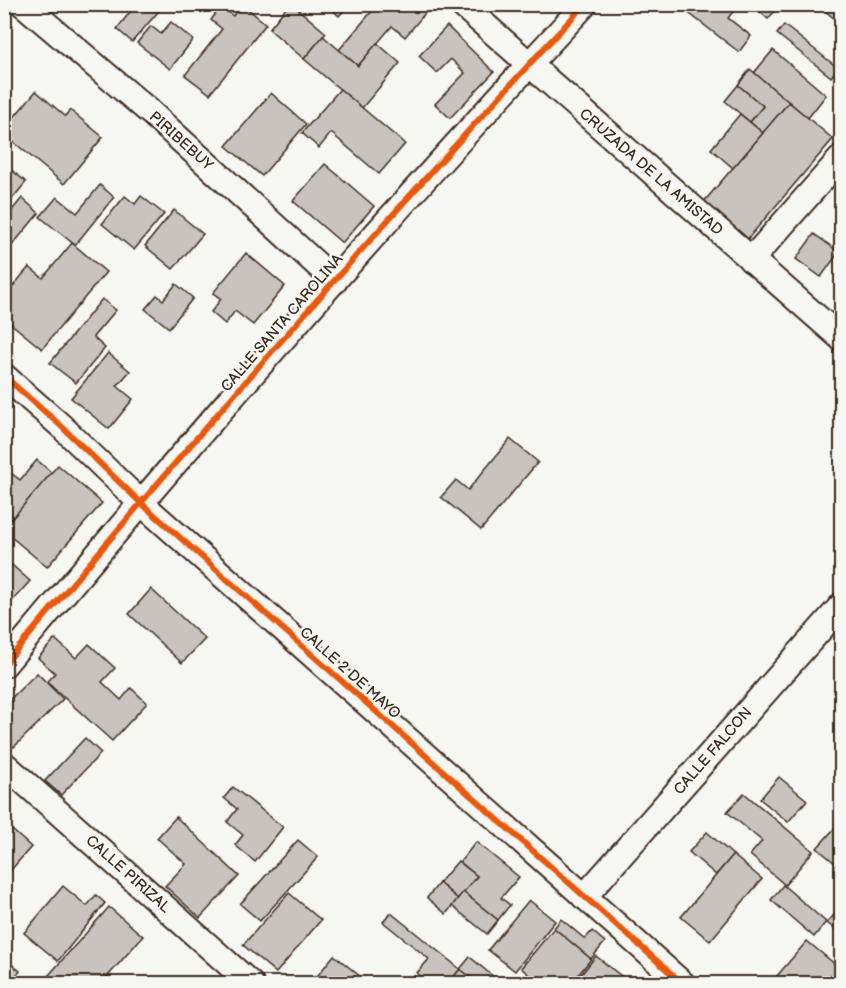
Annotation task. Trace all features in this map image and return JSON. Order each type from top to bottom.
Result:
[{"type":"street","name":"PIRIBEBUY","points":[[23,4],[150,112],[335,281]]},
{"type":"street","name":"CRUZADA DE LA AMISTAD","points":[[461,4],[842,339]]},
{"type":"street","name":"CALLE SANTA CAROLINA","points":[[4,665],[140,502],[335,281],[585,4]]},
{"type":"street","points":[[751,260],[842,157]]},
{"type":"street","name":"CALLE 2 DE MAYO","points":[[4,376],[140,502],[683,984]]},
{"type":"street","name":"CALLE FALCON","points":[[584,897],[842,605]]},
{"type":"street","name":"CALLE PIRIZAL","points":[[4,764],[251,984]]},
{"type":"building","points":[[136,4],[165,4],[132,42],[117,29]]},
{"type":"building","points":[[242,4],[266,24],[210,94],[185,75],[222,29],[211,20],[221,6],[233,16]]},
{"type":"building","points":[[289,4],[292,4],[326,33],[304,59],[269,29]]},
{"type":"building","points":[[326,4],[350,4],[339,16]]},
{"type":"building","points":[[378,4],[398,4],[402,8],[405,4],[432,5],[405,37],[392,26],[358,66],[339,50]]},
{"type":"building","points":[[677,4],[729,4],[735,9],[728,18],[751,36],[739,52]]},
{"type":"building","points":[[751,4],[781,4],[768,19]]},
{"type":"building","points":[[829,4],[842,4],[842,25],[824,10]]},
{"type":"building","points":[[171,22],[193,40],[170,69],[137,43],[151,26],[161,34]]},
{"type":"building","points":[[784,25],[838,68],[831,77],[777,34]]},
{"type":"building","points":[[447,26],[494,72],[450,118],[435,104],[465,73],[451,59],[437,73],[419,56]]},
{"type":"building","points":[[323,36],[358,66],[377,43],[400,63],[362,108],[304,59]]},
{"type":"building","points":[[773,50],[826,95],[808,118],[754,73]]},
{"type":"building","points":[[750,69],[789,102],[763,133],[750,122],[763,106],[738,85]]},
{"type":"building","points":[[738,85],[763,106],[750,122],[725,101]]},
{"type":"building","points":[[340,89],[405,144],[379,174],[331,133],[319,148],[302,133]]},
{"type":"building","points":[[36,91],[65,116],[70,110],[103,137],[64,184],[4,134],[4,129]]},
{"type":"building","points":[[271,93],[306,124],[262,176],[226,146]]},
{"type":"building","points":[[789,102],[833,139],[746,241],[702,204]]},
{"type":"building","points":[[740,114],[763,133],[733,168],[711,149]]},
{"type":"building","points":[[4,164],[26,182],[4,209]]},
{"type":"building","points":[[325,164],[374,206],[342,243],[293,201]]},
{"type":"building","points":[[100,185],[114,197],[75,245],[40,217],[57,197],[77,213]]},
{"type":"building","points":[[125,196],[135,204],[141,196],[164,214],[134,250],[102,224]]},
{"type":"building","points":[[22,198],[39,213],[4,255],[4,220]]},
{"type":"building","points":[[174,210],[203,234],[173,269],[145,246]]},
{"type":"building","points":[[814,234],[839,252],[821,277],[796,259]]},
{"type":"building","points":[[72,243],[106,272],[42,349],[4,318],[4,297],[29,267],[43,278]]},
{"type":"building","points":[[246,253],[285,286],[253,325],[235,311],[225,324],[211,312],[221,299],[213,293]]},
{"type":"building","points":[[176,284],[193,298],[169,328],[145,309],[157,295],[163,300]]},
{"type":"building","points":[[102,299],[116,310],[93,337],[105,348],[76,383],[50,363]]},
{"type":"building","points":[[108,353],[130,371],[117,386],[133,399],[109,429],[71,398]]},
{"type":"building","points":[[510,439],[538,462],[481,530],[441,497],[456,480],[468,490]]},
{"type":"building","points":[[37,460],[52,473],[14,517],[4,509],[4,498],[7,495],[4,492],[4,480],[11,473],[20,480]]},
{"type":"building","points":[[58,465],[102,503],[47,567],[4,531],[4,528]]},
{"type":"building","points":[[4,558],[30,581],[4,610]]},
{"type":"building","points":[[151,589],[205,639],[182,663],[129,614]]},
{"type":"building","points":[[55,639],[76,658],[89,644],[115,668],[102,682],[121,700],[131,688],[147,703],[112,741],[47,682],[55,673],[38,658]]},
{"type":"building","points":[[37,673],[63,699],[14,747],[4,738],[4,705]]},
{"type":"building","points":[[85,738],[101,753],[61,795],[45,781]]},
{"type":"building","points":[[779,777],[807,800],[788,822],[760,799]]},
{"type":"building","points":[[233,787],[283,827],[255,862],[235,845],[243,835],[227,822],[237,809],[224,798]]},
{"type":"building","points":[[744,793],[813,851],[785,885],[750,855],[762,841],[727,812]]},
{"type":"building","points":[[176,817],[239,876],[200,918],[165,886],[186,864],[157,838]]},
{"type":"building","points":[[842,820],[842,869],[817,848]]},
{"type":"building","points":[[11,829],[31,847],[4,878],[4,836]]},
{"type":"building","points":[[707,832],[733,855],[716,875],[689,852]]},
{"type":"building","points":[[298,840],[318,857],[260,921],[240,904]]},
{"type":"building","points":[[476,842],[519,877],[501,898],[510,905],[498,920],[463,892],[477,876],[460,862]]},
{"type":"building","points":[[733,855],[762,879],[710,941],[681,917]]},
{"type":"building","points":[[458,861],[477,876],[458,899],[439,883]]},
{"type":"building","points":[[439,883],[458,899],[446,914],[427,898]]},
{"type":"building","points":[[783,885],[826,922],[814,937],[771,900]]},
{"type":"building","points":[[63,886],[87,906],[96,895],[105,903],[58,961],[24,933]]},
{"type":"building","points":[[463,892],[498,920],[487,934],[452,906]]},
{"type":"building","points":[[289,893],[321,920],[276,973],[243,945]]},
{"type":"building","points":[[529,900],[555,921],[515,971],[488,950]]},
{"type":"building","points":[[842,906],[842,935],[827,923]]},
{"type":"building","points":[[109,907],[143,936],[101,984],[41,984]]},
{"type":"building","points":[[391,913],[460,969],[448,984],[430,984],[417,973],[429,959],[383,922]]},
{"type":"building","points":[[561,919],[585,939],[592,931],[605,942],[591,959],[554,928]]},
{"type":"building","points":[[554,928],[591,959],[571,984],[540,984],[521,968]]},
{"type":"building","points":[[807,941],[842,970],[842,984],[770,984]]},
{"type":"building","points":[[334,955],[361,977],[355,984],[311,984]]},
{"type":"building","points":[[596,956],[626,980],[624,984],[577,984],[575,982]]},
{"type":"building","points":[[470,957],[502,984],[479,984],[460,969]]},
{"type":"building","points":[[4,958],[20,971],[9,984],[4,984]]},
{"type":"building","points":[[460,969],[477,982],[477,984],[448,984]]},
{"type":"cycle path","points":[[4,665],[290,331],[436,166],[585,4]]},
{"type":"cycle path","points":[[4,376],[60,425],[140,502],[683,984]]}]
